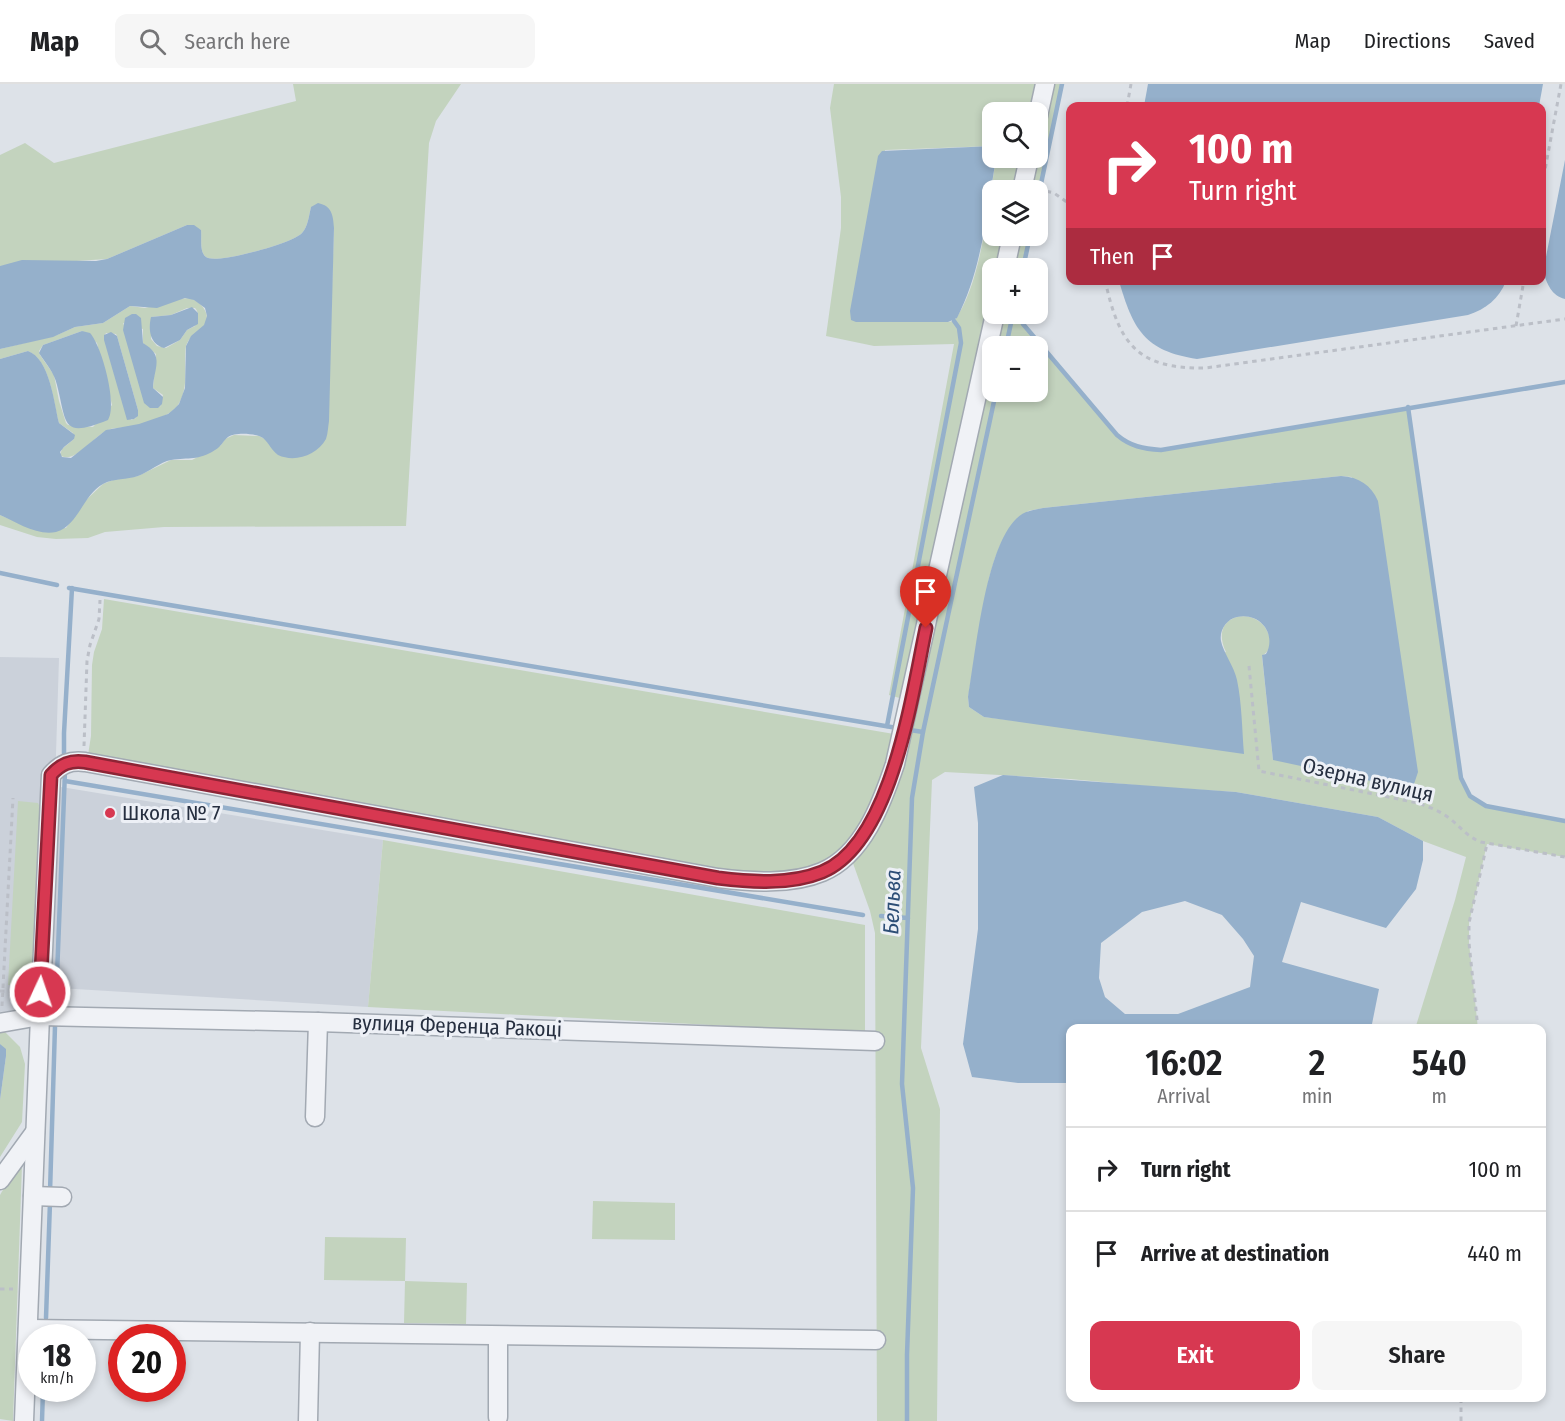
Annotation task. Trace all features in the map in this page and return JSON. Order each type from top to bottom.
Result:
[{"type":"street","points":[[1041,102],[1045,84]]},
{"type":"street","points":[[28,1324],[40,992],[51,775],[60,766],[77,761],[718,878],[765,881],[823,872],[849,852],[860,840],[879,806],[895,764],[993,324]]},
{"type":"street","name":"вулиця Ференца Ракоці","points":[[1,1023],[40,1016],[318,1022],[875,1041]]},
{"type":"street","points":[[315,1117],[318,1022]]},
{"type":"street","points":[[0,1180],[35,1132]]},
{"type":"street","points":[[33,1196],[62,1197]]},
{"type":"street","points":[[96,1330],[876,1340]]},
{"type":"street","points":[[308,1421],[310,1332]]},
{"type":"street","points":[[498,1336],[498,1417]]},
{"type":"street","points":[[24,1421],[25,1402]]},
{"type":"path","points":[[1128,102],[1131,84]]},
{"type":"path","points":[[1546,165],[1561,84]]},
{"type":"path","points":[[1048,191],[1066,202]]},
{"type":"path","points":[[1106,285],[1118,328],[1130,345],[1147,358],[1182,369],[1205,368],[1565,319]]},
{"type":"path","points":[[1515,326],[1523,285]]},
{"type":"path","points":[[77,761],[85,743],[87,661],[99,619],[100,600]]},
{"type":"path","name":"Озерна вулиця","points":[[1249,666],[1258,771],[1418,803],[1450,818],[1470,838],[1488,844],[1565,857]]},
{"type":"path","points":[[1,1023],[13,798]]},
{"type":"path","points":[[1477,1024],[1469,923],[1488,844]]},
{"type":"path","points":[[1,991],[40,992]]},
{"type":"path","points":[[1461,1402],[1461,1421]]},
{"type":"shaded area","name":"Школа № 7","points":[[0,657],[59,658],[55,786],[383,840],[368,1007],[26,986],[25,1009],[0,1012]]},
{"type":"green space","points":[[293,84],[461,84],[436,121],[429,143],[406,526],[164,527],[105,532],[88,538],[56,539],[37,537],[0,525],[0,515],[35,530],[66,528],[85,501],[103,484],[138,476],[171,460],[192,460],[221,445],[225,439],[234,435],[259,436],[265,439],[277,454],[294,458],[327,434],[334,228],[311,207],[306,228],[302,233],[285,242],[238,256],[212,259],[206,257],[202,248],[201,230],[187,225],[107,259],[0,266],[0,155],[25,143],[54,163],[296,101]]},
{"type":"green space","points":[[834,84],[1062,84],[1048,150],[1048,102],[982,102],[982,146],[885,150],[856,322],[954,321],[971,287],[982,243],[982,246],[1028,246],[1025,258],[982,258],[982,324],[1023,324],[1033,336],[982,336],[982,402],[1048,402],[1048,354],[1117,435],[1132,445],[1161,450],[1408,407],[1461,778],[1470,796],[1486,806],[1565,821],[1565,857],[1487,844],[1469,923],[1477,1024],[1417,1024],[1466,857],[1423,841],[1378,817],[1236,792],[945,772],[932,780],[921,1048],[940,1109],[937,1421],[877,1421],[875,933],[870,911],[849,852],[860,840],[910,701],[889,695],[954,344],[874,346],[826,336],[841,228],[841,197],[830,108]],"holes":[[[1341,476],[1352,477],[1273,760],[1262,656],[1269,649],[1270,640],[1266,628],[1258,620],[1248,617],[1230,620],[1224,628],[1222,638],[1226,652],[1018,721],[984,717],[969,707],[968,697],[989,578],[995,558],[1002,541],[1028,511]]]},
{"type":"green space","points":[[995,168],[1044,168],[1042,180],[993,180]]},
{"type":"green space","points":[[190,298],[199,303],[205,310],[207,319],[187,343],[184,391],[178,405],[156,420],[135,426],[114,428],[101,434],[71,456],[60,455],[62,449],[74,439],[73,433],[59,423],[50,383],[42,364],[28,351],[0,359],[0,349],[57,335],[75,327],[103,323],[130,306],[145,308]],"holes":[[[187,308],[195,308],[198,314],[195,326],[187,330],[180,340],[166,348],[157,346],[151,339],[151,317],[171,315]],[[123,323],[143,329],[143,343],[156,354],[153,388],[163,395],[160,407]],[[82,331],[97,343],[112,405],[93,427],[66,423],[54,375],[40,355],[39,351],[43,345]],[[106,333],[117,336],[138,410],[136,418],[131,420],[104,337]]]},
{"type":"green space","points":[[104,599],[894,734],[866,811],[856,829],[843,845],[829,857],[811,866],[768,873],[742,874],[88,755],[91,736],[92,665],[102,629]]},
{"type":"green space","points":[[18,801],[38,803],[41,810],[32,987],[8,985]]},
{"type":"green space","points":[[383,840],[865,925],[865,1033],[368,1007]]},
{"type":"green space","points":[[0,1030],[4,1031],[20,1047],[25,1064],[22,1122],[0,1157],[0,1100],[6,1056],[0,1044]]},
{"type":"green space","points":[[22,1165],[13,1421],[0,1419],[0,1195],[12,1174]]},
{"type":"green space","points":[[593,1201],[675,1203],[675,1240],[592,1239]]},
{"type":"green space","points":[[325,1237],[406,1238],[405,1281],[324,1280]]},
{"type":"green space","points":[[405,1281],[467,1283],[466,1324],[404,1323]]},
{"type":"water","points":[[1148,84],[1543,84],[1540,102],[1145,102]]},
{"type":"water","points":[[982,146],[982,168],[994,168],[992,180],[982,180],[982,240],[972,280],[957,318],[948,322],[856,322],[851,320],[850,311],[878,156],[882,151]]},
{"type":"water","points":[[1565,160],[1565,299],[1553,292],[1548,285],[1546,257]]},
{"type":"water","points":[[318,203],[326,206],[331,212],[334,228],[329,421],[326,439],[322,445],[305,456],[291,458],[278,455],[259,436],[235,434],[226,439],[217,449],[203,456],[167,461],[138,476],[103,484],[90,495],[70,524],[56,532],[34,530],[0,515],[0,359],[28,351],[41,363],[50,382],[59,423],[75,435],[74,439],[60,452],[62,457],[71,458],[106,430],[139,424],[168,414],[179,404],[185,388],[186,346],[191,336],[204,325],[207,316],[205,308],[194,300],[185,298],[157,308],[130,306],[103,323],[75,327],[53,337],[0,349],[0,266],[22,260],[96,261],[107,259],[187,225],[194,225],[201,230],[202,248],[206,257],[212,259],[238,256],[296,237],[306,228],[311,207]]},
{"type":"water","points":[[1120,285],[1504,285],[1491,303],[1468,315],[1197,359],[1164,350],[1143,335],[1124,298]]},
{"type":"water","points":[[192,307],[198,313],[198,324],[187,330],[180,340],[164,348],[153,340],[150,331],[151,317],[171,315]]},
{"type":"water","points":[[132,314],[141,318],[143,343],[156,357],[153,388],[163,397],[162,404],[158,408],[150,408],[144,403],[123,330],[125,318]]},
{"type":"water","points":[[82,331],[90,333],[95,340],[104,363],[110,390],[111,413],[108,420],[93,426],[74,428],[65,418],[56,380],[39,353],[43,345]]},
{"type":"water","points":[[111,332],[117,336],[138,410],[138,416],[134,419],[127,420],[104,340],[104,335]]},
{"type":"water","points":[[1341,476],[1364,483],[1372,490],[1378,501],[1418,772],[1414,784],[1399,787],[1273,760],[1262,655],[1266,654],[1269,646],[1268,632],[1259,621],[1245,616],[1230,620],[1224,626],[1221,637],[1222,645],[1237,680],[1244,754],[984,717],[969,707],[968,697],[990,576],[1006,532],[1023,514],[1043,508]]},
{"type":"water","points":[[1003,775],[1236,792],[1378,817],[1423,841],[1423,860],[1416,889],[1386,928],[1301,902],[1282,962],[1379,989],[1372,1024],[1066,1024],[1066,1083],[1018,1083],[972,1077],[963,1044],[978,929],[978,823],[974,787]],"holes":[[[1185,901],[1222,915],[1254,956],[1250,987],[1178,1014],[1125,1014],[1105,997],[1099,978],[1101,943],[1142,912]]]},
{"type":"water","points":[[0,1044],[6,1049],[6,1056],[0,1100]]},
{"type":"waterway","name":"Бельва","points":[[1042,180],[1062,84]]},
{"type":"waterway","name":"Бельва","points":[[1025,258],[1028,246]]},
{"type":"waterway","points":[[887,726],[961,343],[959,328],[954,321]]},
{"type":"waterway","name":"Бельва","points":[[1008,336],[1011,324]]},
{"type":"waterway","points":[[1023,324],[1117,435],[1132,444],[1148,449],[1161,450],[1565,382]]},
{"type":"waterway","name":"Бельва","points":[[907,1421],[913,1188],[902,1084],[912,798],[923,732],[994,402]]},
{"type":"waterway","points":[[1408,407],[1461,778],[1470,796],[1486,806],[1565,821]]},
{"type":"waterway","points":[[0,573],[57,585]]},
{"type":"waterway","points":[[69,588],[897,728]]},
{"type":"waterway","points":[[64,758],[72,588]]},
{"type":"waterway","points":[[910,730],[923,732]]},
{"type":"waterway","points":[[56,1001],[65,771]]},
{"type":"waterway","points":[[65,781],[863,915]]},
{"type":"waterway","points":[[881,916],[908,918]]},
{"type":"waterway","points":[[50,1192],[55,1026]]},
{"type":"waterway","points":[[46,1318],[50,1202]]},
{"type":"waterway","points":[[42,1421],[43,1402]]},
{"type":"place","name":"Школа № 7","points":[[110,813]]},
{"type":"route","points":[[40,992],[51,775],[60,766],[77,761],[85,762],[718,878],[765,881],[807,876],[823,872],[849,852],[860,840],[879,806],[903,736],[926,628]]}]
